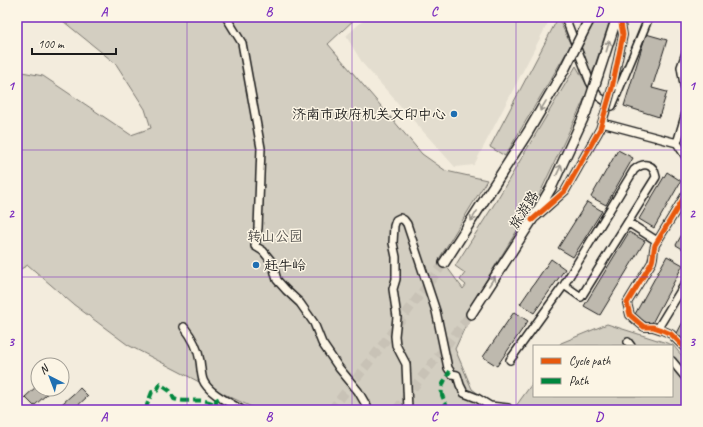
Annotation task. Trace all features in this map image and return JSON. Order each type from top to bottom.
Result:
[{"type":"main road","points":[[444,263],[528,132],[563,72],[591,17]]},
{"type":"main road","name":"旅游路","points":[[471,314],[551,188],[586,112],[618,17]]},
{"type":"street","points":[[226,17],[242,43],[260,148],[258,228],[255,246],[263,251],[272,262],[277,280],[300,303],[314,323],[322,343],[339,368],[358,391],[369,410]]},
{"type":"street","points":[[565,17],[590,82],[598,96],[612,106],[649,17]]},
{"type":"street","points":[[532,220],[565,191],[600,129],[612,88],[623,35],[618,17]]},
{"type":"street","points":[[686,53],[681,67],[686,96]]},
{"type":"street","points":[[677,143],[686,113]]},
{"type":"street","points":[[602,123],[677,143],[686,157]]},
{"type":"street","points":[[510,360],[564,285],[634,170],[639,166],[646,164],[651,166],[655,171],[656,177],[581,297],[564,285]]},
{"type":"street","points":[[686,194],[652,252],[654,256],[652,262],[627,304],[630,315],[644,327],[658,328],[671,334],[686,349]]},
{"type":"street","points":[[408,410],[406,364],[396,345],[395,336],[397,317],[393,289],[396,279],[396,257],[393,243],[394,226],[396,220],[400,218],[407,224],[436,311],[448,368],[452,374],[457,376],[464,393],[477,398],[490,406],[508,408]]},
{"type":"street","points":[[628,223],[658,241]]},
{"type":"street","points":[[658,328],[686,282]]},
{"type":"street","points":[[184,327],[192,337],[200,359],[203,380],[220,398],[242,410]]},
{"type":"street","points":[[673,362],[686,378]]},
{"type":"shaded area","name":"济南市政府机关文印中心","points":[[367,17],[551,17],[474,165],[455,167],[363,64],[346,36]]},
{"type":"green space","name":"转山公园","points":[[58,17],[357,17],[328,44],[422,154],[446,171],[487,180],[439,259],[444,263],[463,289],[466,285],[460,280],[465,273],[455,266],[495,203],[576,66],[589,89],[539,195],[469,308],[471,314],[455,349],[472,389],[500,410],[258,410],[205,385],[128,345],[73,304],[28,265],[17,271],[17,71],[43,76],[131,135],[151,128],[145,109],[116,64]]},
{"type":"green space","points":[[596,17],[611,17],[591,77],[580,50]]},
{"type":"green space","points":[[558,18],[571,45],[505,156],[490,147]]},
{"type":"green space","points":[[607,324],[673,345],[560,345],[561,343]]},
{"type":"green space","points":[[673,345],[686,361],[686,410],[513,410],[533,382],[533,397],[673,397]]},
{"type":"building","points":[[646,34],[667,40],[652,88],[667,92],[659,117],[624,106]]},
{"type":"building","points":[[618,150],[633,158],[606,205],[591,197]]},
{"type":"building","points":[[667,172],[681,181],[654,228],[639,219]]},
{"type":"building","points":[[587,202],[602,211],[573,257],[558,248]]},
{"type":"building","points":[[686,227],[686,251],[676,245]]},
{"type":"building","points":[[629,232],[645,241],[600,315],[584,306]]},
{"type":"building","points":[[667,256],[683,265],[651,325],[634,316]]},
{"type":"building","points":[[551,259],[565,269],[534,313],[520,304]]},
{"type":"building","points":[[514,312],[528,321],[497,366],[483,357]]},
{"type":"building","points":[[686,316],[686,343],[675,337]]},
{"type":"building","points":[[80,388],[88,396],[73,410],[55,410],[70,397]]},
{"type":"building","points":[[30,392],[30,397],[44,397],[34,406],[25,397]]},
{"type":"tunnel","points":[[331,410],[444,263]]},
{"type":"tunnel","points":[[396,410],[471,314]]},
{"type":"marked path","points":[[447,410],[442,395],[442,388],[450,371]]},
{"type":"marked path","points":[[147,410],[147,405],[152,392],[157,391],[160,384],[170,391],[174,399],[185,401],[201,400],[211,402],[216,405],[216,400],[220,398]]},
{"type":"marked path","points":[[437,410],[435,407],[443,410]]},
{"type":"cycle path","points":[[532,220],[565,191],[600,129],[612,88],[623,35],[620,17]]},
{"type":"cycle path","points":[[686,194],[655,245],[652,262],[627,303],[630,315],[644,327],[653,327],[671,334],[686,349]]},
{"type":"place","name":"济南市政府机关文印中心","points":[[454,114]]},
{"type":"place","name":"赶牛岭","points":[[256,265]]}]
